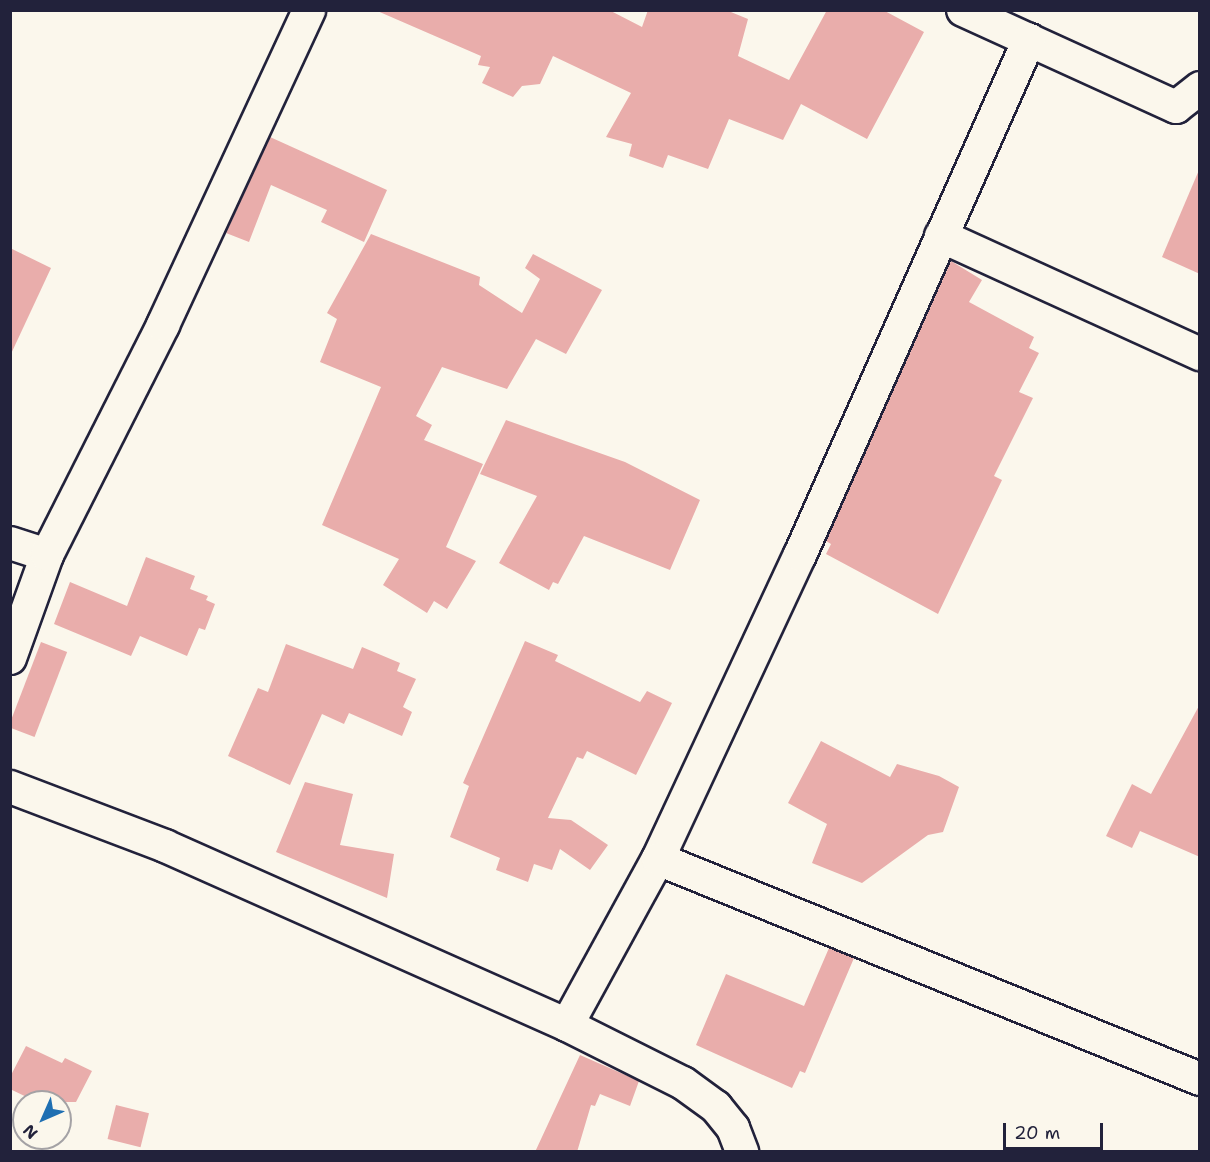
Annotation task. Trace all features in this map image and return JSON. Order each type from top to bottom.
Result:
[{"type":"street","points":[[10,658],[47,555],[163,325],[309,10]]},
{"type":"street","points":[[963,10],[1176,107],[1200,88]]},
{"type":"street","points":[[567,1025],[658,859],[800,555],[1029,40]]},
{"type":"street","points":[[940,236],[1200,354]]},
{"type":"street","points":[[10,543],[47,555]]},
{"type":"street","points":[[10,787],[165,846],[567,1025],[691,1089],[716,1107],[733,1128],[742,1152]]},
{"type":"street","points":[[658,859],[1200,1079]]},
{"type":"building","points":[[375,10],[609,10],[642,27],[648,10],[726,10],[748,19],[738,56],[789,80],[827,10],[883,10],[924,32],[867,139],[801,104],[783,140],[729,119],[708,169],[668,155],[663,168],[629,156],[632,144],[606,137],[631,93],[553,56],[540,84],[522,86],[513,97],[482,83],[490,67],[478,65],[481,56]]},
{"type":"building","points":[[270,137],[387,190],[364,242],[321,222],[327,210],[271,185],[249,242],[226,233]]},
{"type":"building","points":[[1200,170],[1200,274],[1162,257]]},
{"type":"building","points":[[371,234],[480,277],[479,285],[522,313],[540,279],[525,268],[533,254],[602,290],[566,354],[536,339],[507,389],[442,367],[416,416],[432,425],[424,440],[483,464],[446,547],[476,561],[447,609],[434,601],[427,613],[383,585],[399,559],[322,525],[381,387],[320,362],[337,319],[327,313]]},
{"type":"building","points":[[10,248],[51,268],[10,356]]},
{"type":"building","points":[[951,261],[982,280],[969,302],[1034,337],[1029,348],[1039,353],[1019,392],[1033,398],[994,476],[1002,480],[938,614],[826,554],[831,544],[826,541]]},
{"type":"building","points":[[506,420],[625,462],[700,500],[670,570],[584,536],[558,584],[553,582],[549,590],[499,563],[537,496],[480,474]]},
{"type":"building","points":[[146,557],[195,576],[190,589],[208,596],[206,600],[215,604],[205,630],[199,628],[187,656],[140,636],[131,656],[54,624],[70,582],[127,606]]},
{"type":"building","points":[[525,641],[558,655],[555,661],[640,702],[647,691],[672,703],[636,775],[587,751],[583,759],[577,757],[548,818],[571,820],[608,845],[590,870],[560,849],[552,870],[534,864],[528,882],[496,870],[500,858],[450,837],[469,786],[463,783]]},
{"type":"building","points":[[41,642],[67,652],[35,737],[10,728],[10,723]]},
{"type":"building","points":[[286,644],[353,669],[362,647],[400,663],[397,671],[416,679],[403,707],[412,712],[402,736],[349,713],[344,724],[322,714],[290,785],[228,756],[258,688],[268,692]]},
{"type":"building","points":[[1200,704],[1200,857],[1140,831],[1132,848],[1106,836],[1132,784],[1151,794]]},
{"type":"building","points":[[821,741],[890,777],[897,764],[939,776],[959,787],[943,832],[928,835],[862,883],[812,863],[827,824],[788,803]]},
{"type":"building","points":[[305,782],[353,794],[340,845],[394,854],[387,898],[276,852]]},
{"type":"building","points":[[829,948],[854,958],[805,1073],[800,1071],[792,1088],[696,1045],[726,974],[804,1006]]},
{"type":"building","points":[[26,1046],[62,1063],[65,1058],[92,1071],[76,1102],[72,1102],[72,1090],[12,1090],[10,1089],[10,1077]]},
{"type":"building","points":[[580,1055],[639,1081],[630,1106],[600,1094],[595,1106],[591,1105],[577,1152],[535,1152]]},
{"type":"building","points":[[116,1105],[149,1113],[141,1147],[108,1139]]}]
